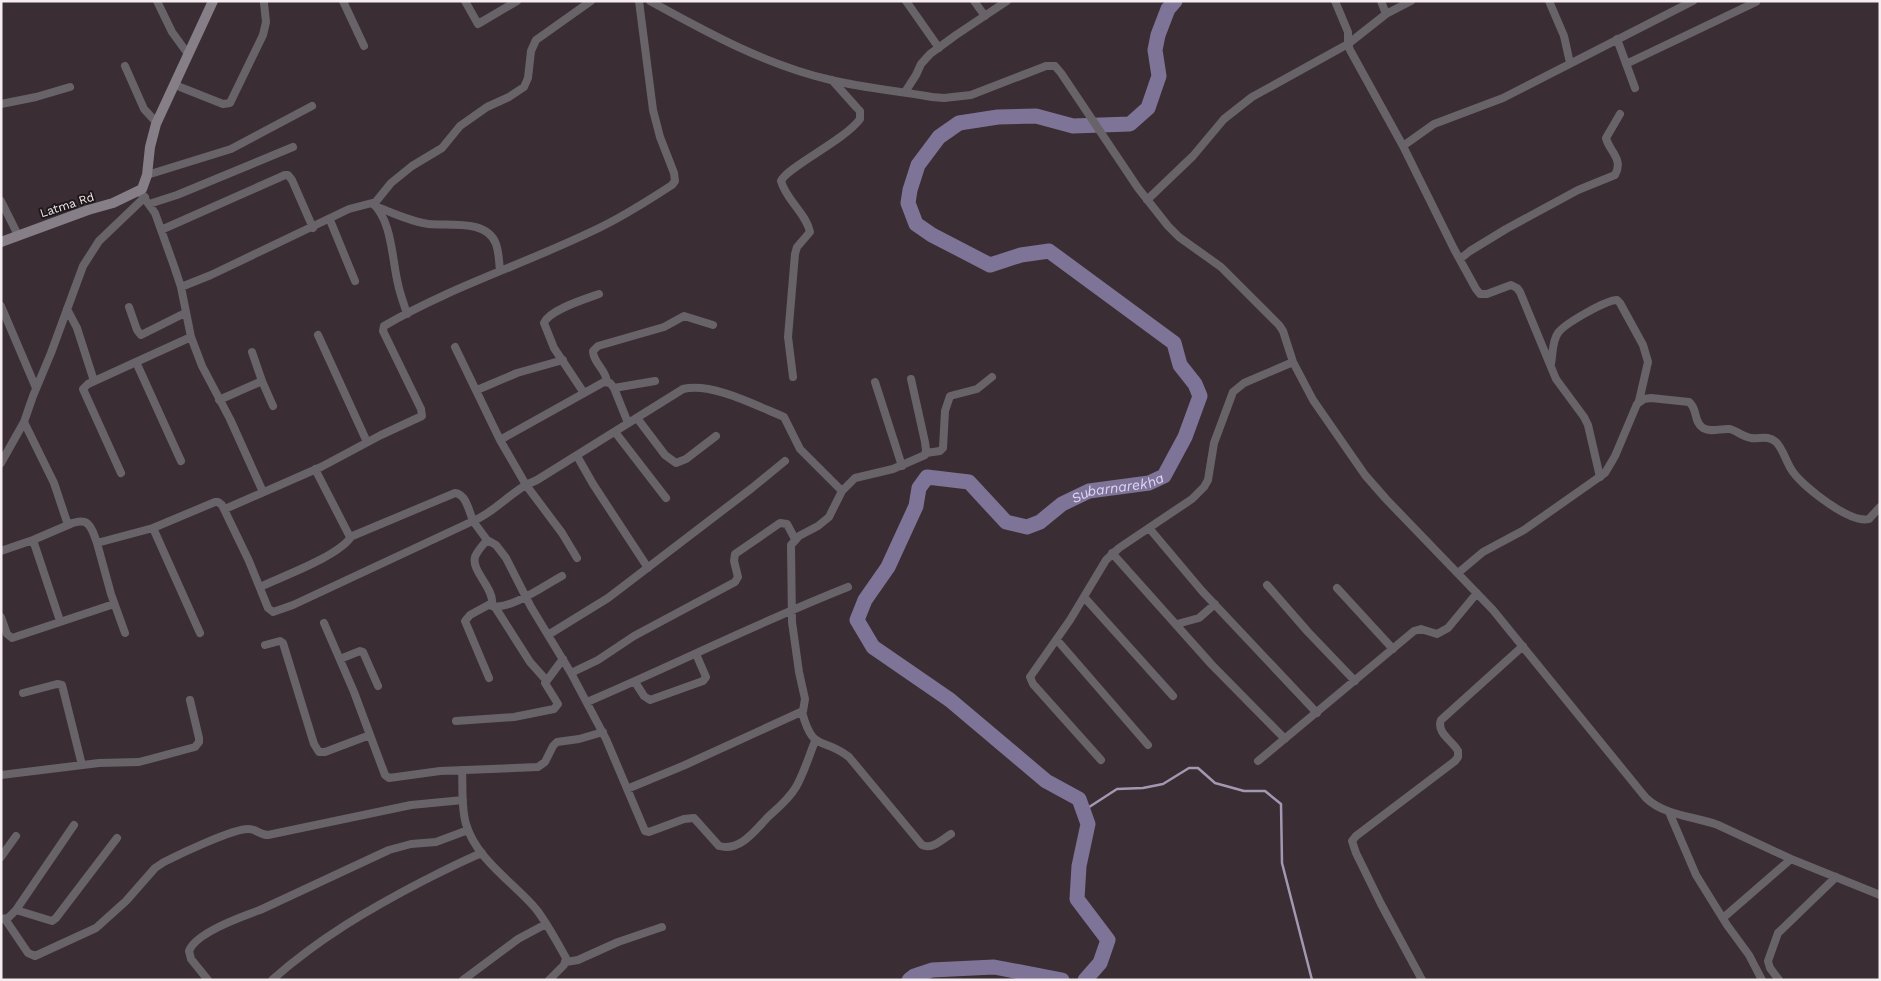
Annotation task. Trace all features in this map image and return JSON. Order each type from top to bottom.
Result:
[{"type":"street","points":[[157,1],[178,42],[188,54]]},
{"type":"street","points":[[213,1],[157,123],[150,147],[145,197],[161,230],[181,288],[191,337],[202,366],[230,419],[263,492]]},
{"type":"street","points":[[344,1],[364,46]]},
{"type":"street","points":[[465,1],[478,24],[517,1]]},
{"type":"street","points":[[375,205],[391,183],[412,166],[446,144],[460,126],[487,107],[510,97],[524,87],[528,78],[531,51],[536,40],[591,1]]},
{"type":"street","points":[[225,509],[315,469],[422,416],[421,409],[382,328],[384,326],[468,283],[603,227],[657,196],[675,181],[653,110],[639,1]]},
{"type":"street","points":[[650,1],[758,57],[832,80],[904,92],[953,98],[980,93],[1046,66],[1055,66],[1061,72],[1138,188],[1168,226],[1180,237],[1222,267],[1279,325],[1283,331],[1293,362],[1313,400],[1386,500],[1477,593],[1523,646],[1646,798],[1669,812],[1706,820],[1880,895]]},
{"type":"street","points":[[906,1],[939,48]]},
{"type":"street","points":[[974,1],[985,16]]},
{"type":"street","points":[[904,92],[921,64],[939,48],[1007,1]]},
{"type":"street","points":[[1335,1],[1348,32],[1348,44],[1480,294],[1487,294],[1508,285],[1517,288],[1520,292],[1556,379],[1588,425],[1600,476]]},
{"type":"street","points":[[1381,1],[1386,14]]},
{"type":"street","points":[[1147,200],[1186,163],[1224,119],[1238,106],[1348,44],[1386,14],[1410,1]]},
{"type":"street","points":[[1549,1],[1564,36],[1570,63]]},
{"type":"street","points":[[1403,146],[1434,124],[1503,98],[1692,1]]},
{"type":"street","points":[[175,86],[223,104],[230,104],[263,35],[266,22],[264,2]]},
{"type":"street","points":[[1626,64],[1756,2]]},
{"type":"street","points":[[1617,39],[1636,88]]},
{"type":"street","points":[[125,66],[144,108],[157,123]]},
{"type":"street","points":[[793,377],[788,337],[795,254],[797,247],[809,234],[810,230],[781,181],[787,173],[833,144],[860,119],[860,111],[832,80]]},
{"type":"street","points":[[1,104],[36,98],[70,88]]},
{"type":"street","points":[[148,175],[231,148],[312,106]]},
{"type":"street","points":[[1460,259],[1480,244],[1570,194],[1616,175],[1617,157],[1607,143],[1606,138],[1620,114]]},
{"type":"street","points":[[1,463],[24,422],[76,281],[90,253],[113,227],[145,197],[177,195],[293,147]]},
{"type":"street","points":[[161,230],[285,175],[288,175],[292,180],[313,228]]},
{"type":"street","name":"Latma Rd","points":[[1,242],[88,210],[145,197]]},
{"type":"street","points":[[1,201],[18,235]]},
{"type":"street","points":[[181,288],[211,276],[330,220],[349,209],[370,203],[424,223],[480,229],[494,239],[498,250],[500,271]]},
{"type":"street","points":[[375,205],[390,238],[398,285],[407,314]]},
{"type":"street","points":[[330,220],[355,282]]},
{"type":"street","points":[[584,393],[554,348],[544,327],[544,320],[561,309],[599,294]]},
{"type":"street","points":[[1458,573],[1483,552],[1524,530],[1600,476],[1615,456],[1639,401],[1648,368],[1647,356],[1643,345],[1617,300],[1609,301],[1581,316],[1559,331],[1555,339],[1551,366]]},
{"type":"street","points":[[1,306],[36,388]]},
{"type":"street","points":[[130,307],[135,326],[141,334],[185,313]]},
{"type":"street","points":[[67,309],[77,328],[94,380]]},
{"type":"street","points":[[628,423],[614,388],[607,382],[605,371],[593,356],[592,351],[598,346],[664,327],[684,316],[712,325]]},
{"type":"street","points":[[318,335],[367,442]]},
{"type":"street","points":[[121,473],[84,394],[84,386],[191,337]]},
{"type":"street","points":[[455,347],[500,440],[526,485],[562,533],[577,558]]},
{"type":"street","points":[[252,352],[262,381],[274,406]]},
{"type":"street","points":[[477,390],[517,373],[563,360]]},
{"type":"street","points":[[136,362],[181,461]]},
{"type":"street","points":[[1101,760],[1030,679],[1084,597],[1098,570],[1112,553],[1192,499],[1207,483],[1214,444],[1233,392],[1244,383],[1293,362]]},
{"type":"street","points":[[951,834],[931,846],[926,847],[922,845],[849,757],[841,751],[815,740],[806,727],[802,712],[805,699],[798,666],[792,609],[790,548],[795,539],[825,522],[832,513],[842,491],[855,478],[902,466],[922,457],[926,453],[943,448],[945,411],[950,396],[977,389],[992,377]]},
{"type":"street","points":[[911,379],[926,453]]},
{"type":"street","points":[[219,400],[262,381]]},
{"type":"street","points":[[614,388],[655,381]]},
{"type":"street","points":[[500,440],[601,383],[607,382]]},
{"type":"street","points":[[875,382],[902,466]]},
{"type":"street","points":[[97,543],[153,528],[215,502],[220,503],[225,509],[268,608],[276,612],[485,515],[526,485],[578,456],[628,423],[688,388],[713,390],[784,417],[800,449],[842,491]]},
{"type":"street","points":[[1639,401],[1652,398],[1689,402],[1694,408],[1696,420],[1703,428],[1710,430],[1730,429],[1748,438],[1764,437],[1774,440],[1780,447],[1789,467],[1798,477],[1833,507],[1851,517],[1859,520],[1868,520],[1880,507]]},
{"type":"street","points":[[637,418],[665,455],[676,463],[686,459],[716,436]]},
{"type":"street","points":[[24,422],[54,483],[68,525]]},
{"type":"street","points":[[616,432],[666,498]]},
{"type":"street","points":[[578,456],[593,484],[648,568]]},
{"type":"street","points":[[548,635],[598,605],[785,461]]},
{"type":"street","points":[[315,469],[347,534],[351,537]]},
{"type":"street","points":[[260,587],[330,554],[344,546],[351,537],[454,493],[460,494],[464,498],[473,520],[487,540],[500,550],[587,702],[603,732],[644,831],[649,832],[684,819],[694,818],[719,846],[730,847],[744,840],[789,797],[802,774],[815,740]]},
{"type":"street","points":[[1,551],[81,520],[87,522],[97,543],[114,604],[125,633]]},
{"type":"street","points":[[571,673],[598,660],[634,636],[736,582],[738,577],[734,561],[735,554],[780,523],[787,524],[795,539]]},
{"type":"street","points":[[153,528],[200,633]]},
{"type":"street","points":[[1149,528],[1215,604],[1317,713]]},
{"type":"street","points":[[33,540],[60,621]]},
{"type":"street","points":[[487,540],[475,560],[492,595],[493,606],[530,662],[546,680]]},
{"type":"street","points":[[1112,553],[1212,665],[1285,739]]},
{"type":"street","points":[[489,678],[465,621],[470,615],[526,596],[562,576]]},
{"type":"street","points":[[1268,585],[1308,632],[1355,681]]},
{"type":"street","points":[[587,702],[635,682],[792,609],[848,587]]},
{"type":"street","points":[[1337,588],[1393,649]]},
{"type":"street","points":[[1258,761],[1418,629],[1437,634],[1443,632],[1454,622],[1477,593]]},
{"type":"street","points":[[1084,597],[1173,696]]},
{"type":"street","points":[[1,617],[7,634],[12,638],[114,604]]},
{"type":"street","points":[[1177,624],[1194,621],[1215,604]]},
{"type":"street","points":[[324,623],[364,715],[385,775],[389,778],[440,771],[538,767],[545,762],[552,746],[557,742],[579,739],[603,732]]},
{"type":"street","points":[[1056,640],[1148,745]]},
{"type":"street","points":[[265,645],[280,641],[283,643],[308,726],[319,752],[326,752],[370,735]]},
{"type":"street","points":[[1422,980],[1381,904],[1352,841],[1455,761],[1458,757],[1458,751],[1442,732],[1440,723],[1448,713],[1523,646]]},
{"type":"street","points":[[340,659],[356,652],[363,652],[378,686]]},
{"type":"street","points":[[635,682],[644,696],[650,700],[703,681],[706,677],[696,654]]},
{"type":"street","points":[[456,721],[514,716],[554,709],[558,704],[546,687],[546,680],[563,659]]},
{"type":"street","points":[[22,693],[57,684],[62,685],[82,765]]},
{"type":"street","points":[[1,775],[82,765],[139,762],[195,747],[199,742],[190,700]]},
{"type":"street","points":[[627,788],[686,765],[802,712]]},
{"type":"street","points":[[462,770],[464,815],[468,830],[482,853],[497,871],[536,909],[566,958],[566,962]]},
{"type":"street","points":[[74,826],[16,910],[3,919],[28,953],[35,956],[85,934],[102,923],[164,862],[242,830],[250,829],[262,834],[268,834],[411,805],[463,800]]},
{"type":"street","points":[[1669,812],[1696,876],[1749,955],[1762,980]]},
{"type":"street","points":[[208,980],[197,968],[190,955],[192,945],[203,937],[240,917],[260,910],[389,850],[411,844],[436,842],[468,830]]},
{"type":"street","points":[[1,857],[16,836]]},
{"type":"street","points":[[16,910],[52,921],[117,838]]},
{"type":"street","points":[[272,980],[308,950],[363,913],[442,870],[482,853]]},
{"type":"street","points":[[1723,918],[1792,858]]},
{"type":"street","points":[[1779,980],[1770,968],[1768,961],[1778,933],[1836,877]]},
{"type":"street","points":[[463,980],[518,939],[546,924]]},
{"type":"street","points":[[549,980],[566,962],[578,960],[618,942],[662,928]]},
{"type":"waterway","name":"Subarnarekha","points":[[1085,980],[1100,963],[1108,940],[1077,899],[1079,866],[1088,824],[1079,799],[1046,781],[950,700],[873,647],[857,620],[865,600],[888,567],[916,506],[919,488],[927,477],[969,482],[1006,522],[1027,527],[1040,522],[1062,504],[1089,491],[1149,483],[1164,476],[1185,437],[1200,396],[1195,384],[1180,365],[1174,343],[1049,251],[1021,255],[990,265],[932,235],[916,224],[908,203],[918,165],[939,137],[959,123],[998,117],[1036,116],[1073,126],[1130,124],[1148,108],[1159,76],[1155,50],[1158,35],[1168,9],[1175,1]]},
{"type":"waterway","points":[[1083,811],[1117,789],[1143,788],[1163,784],[1189,768],[1198,768],[1215,783],[1244,791],[1265,791],[1281,804],[1282,863],[1312,980]]},
{"type":"waterway","name":"Subarnarekha","points":[[909,980],[914,976],[932,970],[994,967],[1062,980]]}]
